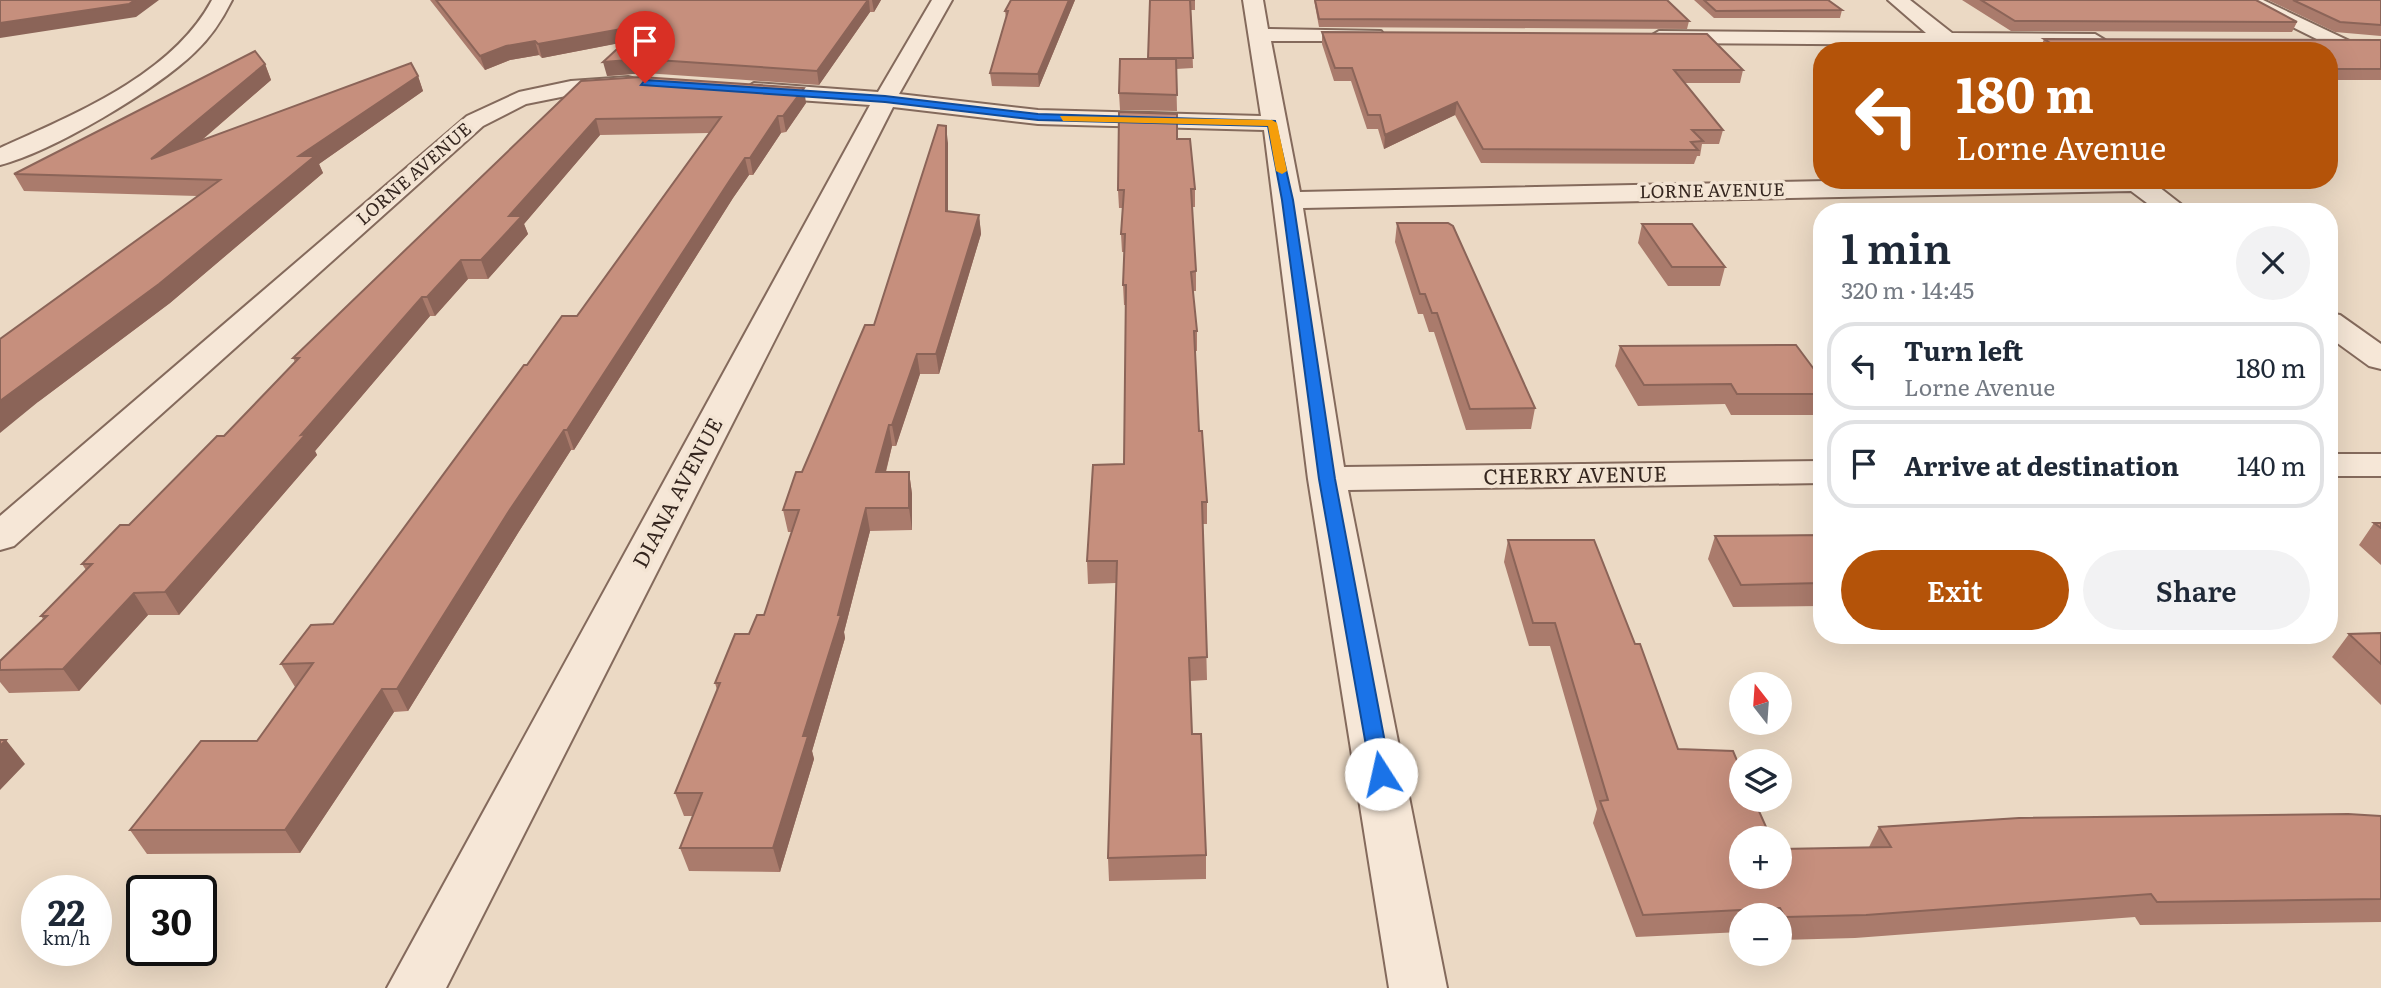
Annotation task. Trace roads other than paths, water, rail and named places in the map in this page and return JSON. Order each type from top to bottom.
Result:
[{"type":"street","points":[[0,158],[134,89],[182,52],[208,25],[222,0]]},
{"type":"street","name":"DIANA AVENUE","points":[[416,988],[885,99],[942,0]]},
{"type":"street","points":[[1253,0],[1272,123],[1288,200],[1327,479],[1418,988]]},
{"type":"street","points":[[1898,0],[1949,42]]},
{"type":"street","points":[[2248,0],[2333,42]]},
{"type":"street","points":[[1258,34],[1396,36]]},
{"type":"street","points":[[1643,37],[1837,42]]},
{"type":"street","points":[[2048,42],[2112,40]]},
{"type":"street","points":[[2292,41],[2381,42]]},
{"type":"street","points":[[2338,44],[2381,64]]},
{"type":"street","name":"LORNE AVENUE","points":[[0,537],[475,121],[519,99],[558,90],[659,84]]},
{"type":"street","points":[[728,88],[885,99],[1038,117],[1272,123]]},
{"type":"street","name":"LORNE AVENUE","points":[[1288,200],[1813,189]]},
{"type":"street","points":[[2145,189],[2164,203]]},
{"type":"street","points":[[2338,328],[2381,359]]},
{"type":"street","points":[[2338,466],[2381,465]]},
{"type":"street","name":"CHERRY AVENUE","points":[[1327,479],[1813,472]]}]
